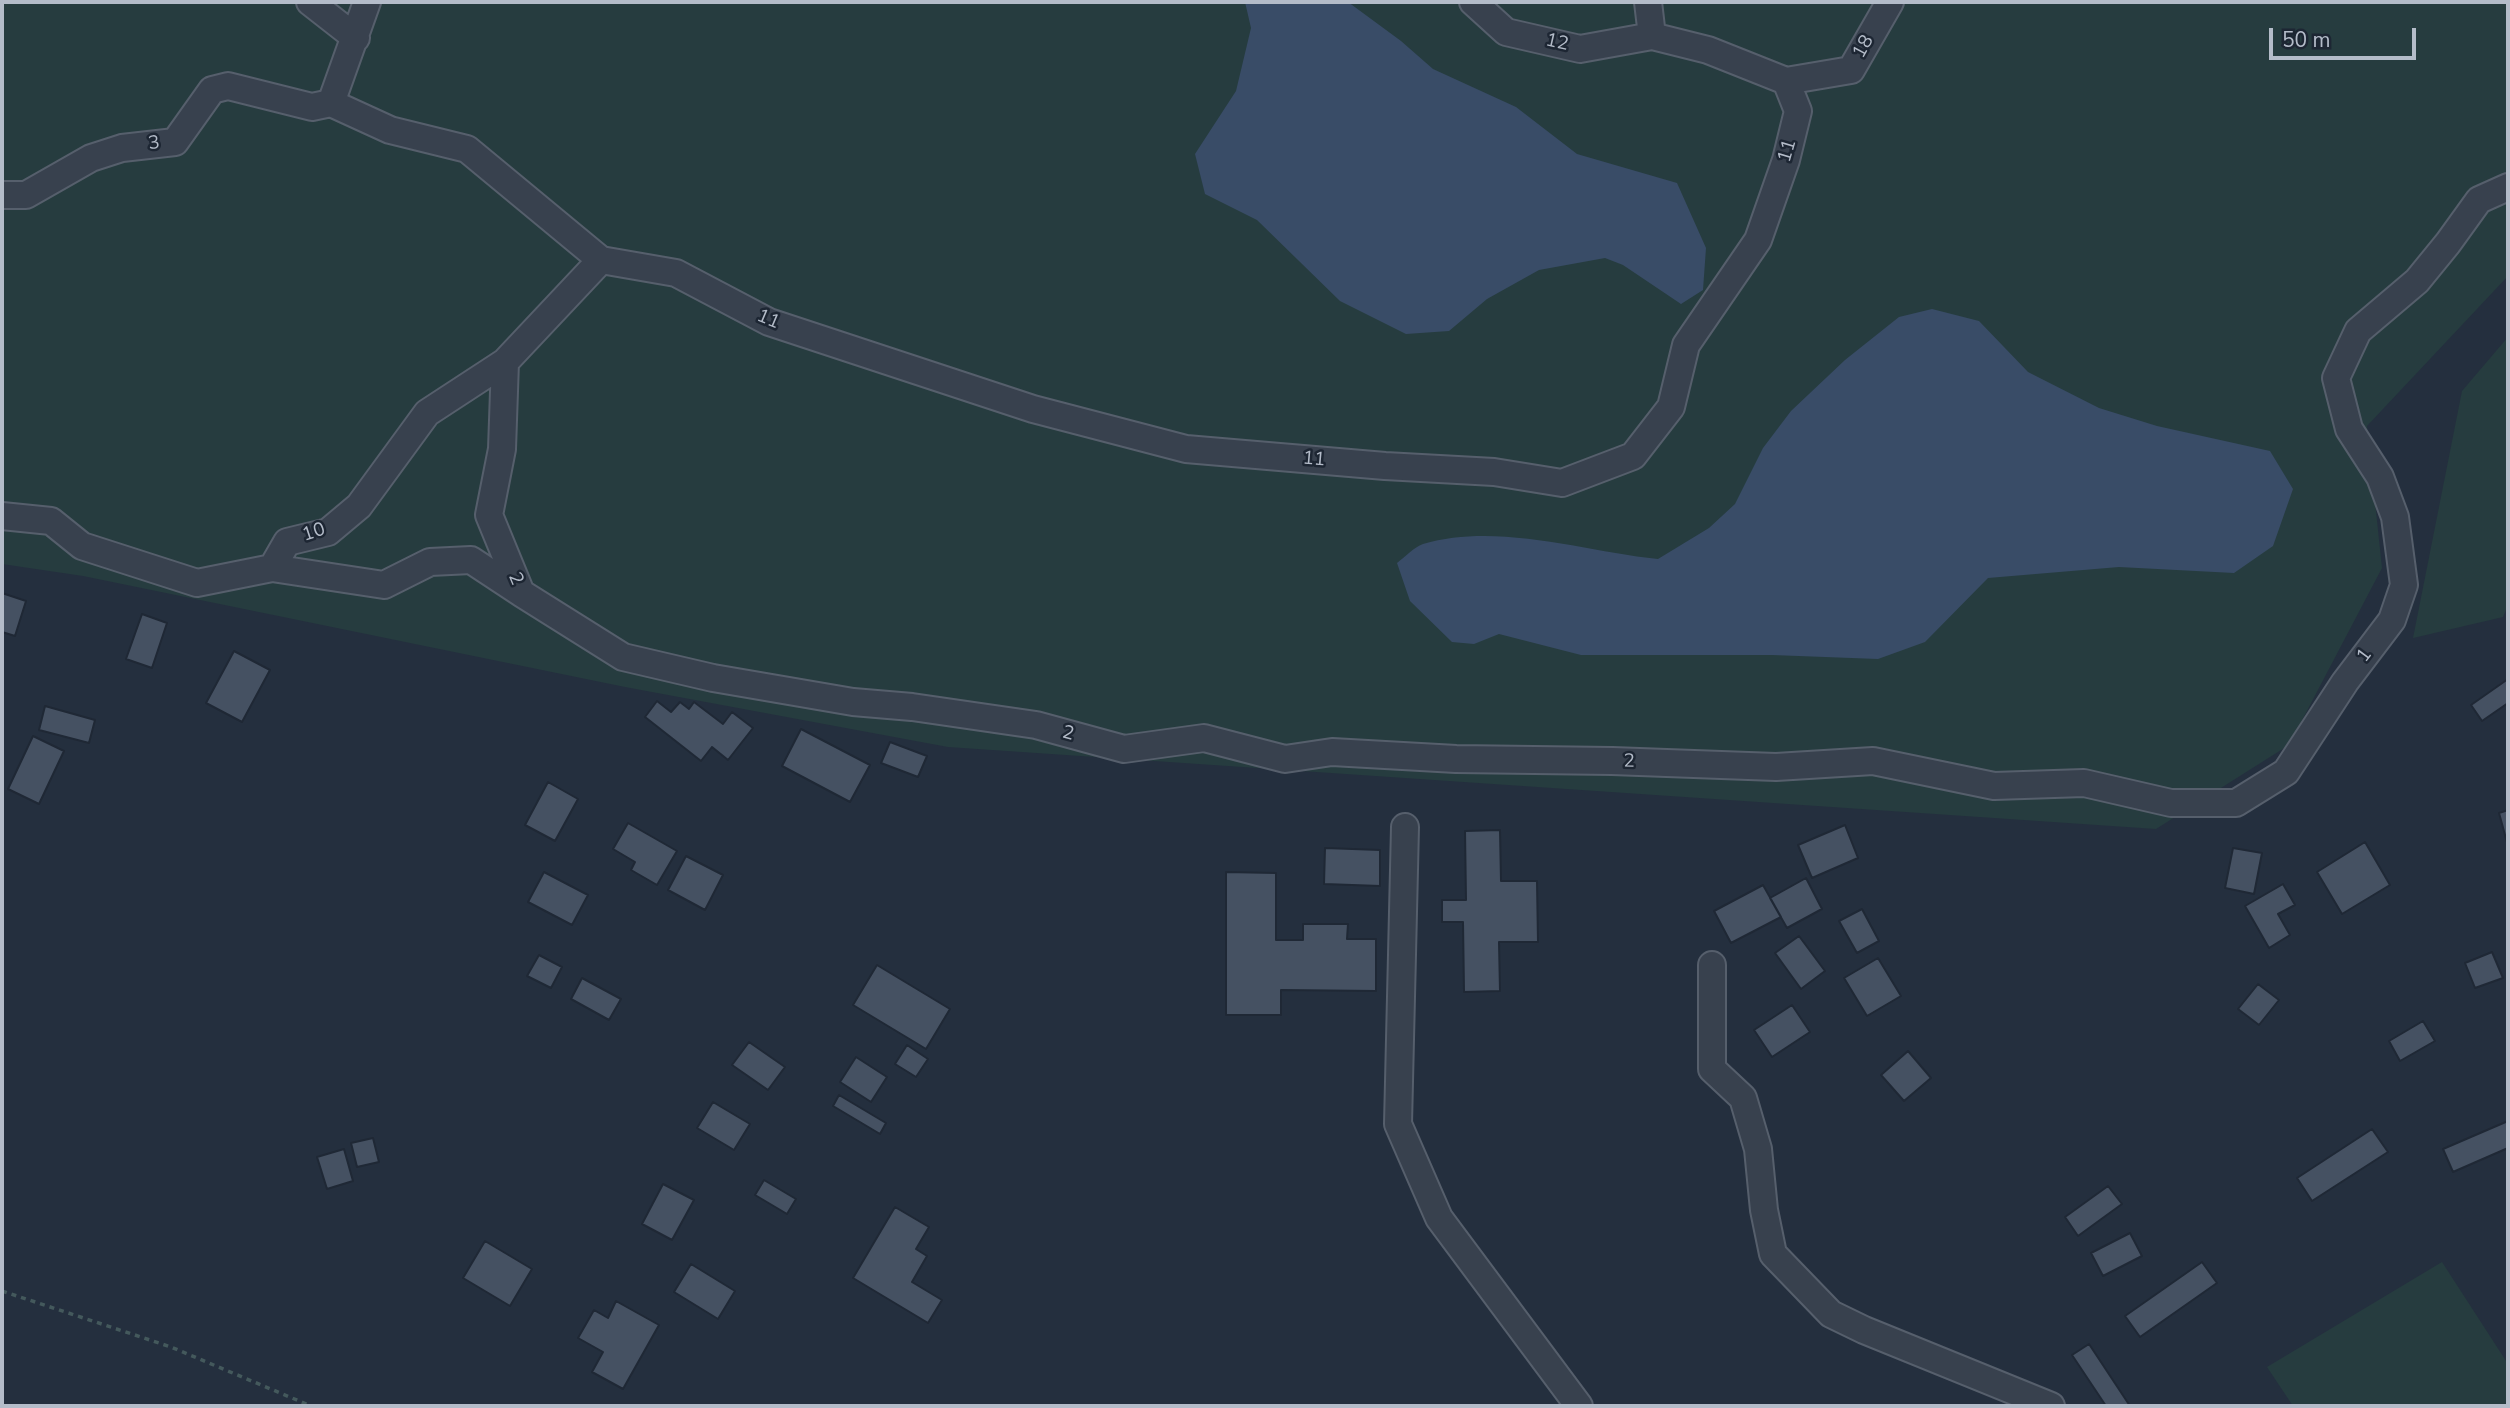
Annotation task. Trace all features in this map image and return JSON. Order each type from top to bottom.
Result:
[{"type":"street","points":[[310,2],[356,38]]},
{"type":"street","points":[[367,2],[331,103],[390,131],[467,149],[601,261]]},
{"type":"street","name":"12","points":[[1473,2],[1506,32],[1580,48],[1652,36]]},
{"type":"street","points":[[1648,2],[1652,36],[1708,50],[1786,81]]},
{"type":"street","name":"18","points":[[1786,81],[1851,70],[1889,2]]},
{"type":"street","name":"11","points":[[601,261],[676,273],[769,322],[1033,409],[1186,449],[1493,472],[1562,483],[1633,457],[1671,407],[1686,345],[1758,240],[1762,229],[1786,160],[1798,111],[1786,81]]},
{"type":"street","name":"3","points":[[2,195],[26,195],[91,158],[122,148],[175,142],[212,90],[228,86],[312,107],[331,103]]},
{"type":"street","name":"1","points":[[1873,761],[1994,786],[2084,782],[2171,803],[2236,803],[2286,772],[2345,682],[2392,620],[2404,585],[2395,517],[2380,477],[2348,429],[2336,378],[2358,331],[2417,281],[2479,200],[2508,187]]},
{"type":"street","name":"10","points":[[272,568],[287,542],[328,532],[359,506],[427,413],[505,362],[601,261]]},
{"type":"street","name":"2","points":[[505,362],[502,449],[489,515],[520,593],[623,657],[713,678],[853,702],[912,707],[1036,725],[1124,749],[1204,738],[1285,760],[1332,752],[1456,760],[1612,761],[1776,767],[1873,761]]},
{"type":"street","points":[[2,516],[51,522],[82,546],[197,583],[272,568],[384,585],[430,562],[471,560],[520,593]]},
{"type":"street","points":[[1405,827],[1398,1124],[1439,1218],[1579,1406]]},
{"type":"street","points":[[1713,965],[1712,1069],[1743,1098],[1758,1149],[1764,1210],[1773,1254],[1831,1314],[2051,1406]]},
{"type":"path","points":[[2,1291],[172,1347],[311,1406]]},
{"type":"green space","points":[[2,2],[2508,2],[2508,276],[2367,426],[2382,568],[2289,745],[2156,829],[948,747],[625,687],[83,576],[2,564]]},
{"type":"green space","points":[[2508,337],[2508,605],[2503,617],[2413,638],[2462,391]]},
{"type":"green space","points":[[2442,1262],[2508,1364],[2508,1406],[2293,1406],[2267,1367]]},
{"type":"water","points":[[1245,2],[1348,2],[1401,41],[1433,69],[1516,107],[1577,154],[1677,183],[1706,248],[1703,290],[1681,304],[1623,265],[1605,258],[1539,270],[1487,299],[1449,331],[1406,334],[1340,301],[1257,220],[1205,194],[1195,154],[1236,91],[1251,28]]},
{"type":"water","points":[[1932,309],[1979,321],[2028,372],[2099,408],[2157,426],[2270,451],[2293,489],[2273,546],[2234,573],[2119,567],[1988,578],[1925,642],[1878,659],[1772,655],[1581,655],[1499,634],[1474,644],[1452,642],[1410,601],[1397,563],[1420,545],[1451,538],[1480,536],[1540,540],[1658,559],[1709,528],[1735,504],[1763,448],[1791,411],[1845,360],[1899,317]]},
{"type":"building","points":[[2,593],[26,601],[15,636],[2,632]]},
{"type":"building","points":[[142,614],[167,623],[152,668],[126,659]]},
{"type":"building","points":[[234,651],[270,670],[242,722],[206,703]]},
{"type":"building","points":[[2508,679],[2508,703],[2482,721],[2471,705]]},
{"type":"building","points":[[657,701],[671,712],[680,702],[689,709],[694,702],[723,724],[732,712],[753,728],[728,760],[712,747],[701,761],[645,717]]},
{"type":"building","points":[[45,706],[95,720],[89,743],[39,730]]},
{"type":"building","points":[[801,729],[870,765],[850,802],[782,766]]},
{"type":"building","points":[[33,736],[64,751],[39,804],[8,789]]},
{"type":"building","points":[[890,742],[927,756],[918,777],[881,763]]},
{"type":"building","points":[[548,782],[578,799],[555,841],[525,825]]},
{"type":"building","points":[[2508,810],[2508,846],[2499,813]]},
{"type":"building","points":[[628,823],[677,851],[657,885],[631,870],[635,862],[613,849]]},
{"type":"building","points":[[1845,825],[1858,858],[1812,878],[1798,845]]},
{"type":"building","points":[[1500,830],[1501,881],[1537,881],[1538,942],[1499,942],[1500,991],[1464,992],[1463,922],[1442,922],[1442,900],[1466,900],[1465,831]]},
{"type":"building","points":[[2365,842],[2390,885],[2342,914],[2317,872]]},
{"type":"building","points":[[1325,848],[1380,850],[1380,886],[1324,884]]},
{"type":"building","points":[[2233,848],[2262,853],[2254,894],[2225,888]]},
{"type":"building","points":[[686,856],[723,875],[705,910],[668,890]]},
{"type":"building","points":[[544,872],[588,895],[572,925],[528,902]]},
{"type":"building","points":[[1226,872],[1276,873],[1276,940],[1303,940],[1303,924],[1348,924],[1347,939],[1376,939],[1376,991],[1281,990],[1281,1015],[1226,1015]]},
{"type":"building","points":[[1806,878],[1822,909],[1787,928],[1770,898]]},
{"type":"building","points":[[2283,884],[2295,905],[2278,914],[2290,935],[2269,948],[2245,906]]},
{"type":"building","points":[[1763,885],[1781,917],[1731,943],[1714,911]]},
{"type":"building","points":[[1862,909],[1879,941],[1857,953],[1839,921]]},
{"type":"building","points":[[1799,936],[1825,971],[1801,989],[1775,953]]},
{"type":"building","points":[[2492,952],[2503,978],[2475,988],[2465,963]]},
{"type":"building","points":[[539,955],[562,967],[551,988],[527,976]]},
{"type":"building","points":[[1878,958],[1901,996],[1867,1016],[1844,978]]},
{"type":"building","points":[[877,965],[950,1009],[926,1049],[853,1005]]},
{"type":"building","points":[[582,978],[621,999],[609,1020],[571,999]]},
{"type":"building","points":[[2258,984],[2279,1000],[2259,1025],[2238,1009]]},
{"type":"building","points":[[1792,1005],[1810,1032],[1772,1057],[1754,1030]]},
{"type":"building","points":[[2423,1021],[2435,1041],[2400,1061],[2389,1041]]},
{"type":"building","points":[[749,1042],[785,1067],[768,1090],[732,1065]]},
{"type":"building","points":[[907,1045],[928,1059],[916,1077],[895,1064]]},
{"type":"building","points":[[1908,1051],[1931,1078],[1904,1101],[1881,1075]]},
{"type":"building","points":[[856,1057],[887,1077],[871,1102],[840,1082]]},
{"type":"building","points":[[839,1095],[886,1123],[880,1134],[833,1106]]},
{"type":"building","points":[[713,1102],[750,1124],[734,1150],[697,1128]]},
{"type":"building","points":[[2508,1121],[2508,1148],[2453,1172],[2443,1149]]},
{"type":"building","points":[[2372,1129],[2388,1152],[2312,1201],[2297,1178]]},
{"type":"building","points":[[373,1138],[379,1162],[357,1167],[351,1143]]},
{"type":"building","points":[[344,1149],[353,1181],[327,1189],[317,1157]]},
{"type":"building","points":[[764,1180],[796,1199],[787,1214],[755,1195]]},
{"type":"building","points":[[663,1184],[694,1200],[672,1240],[642,1224]]},
{"type":"building","points":[[2108,1186],[2122,1204],[2078,1236],[2065,1217]]},
{"type":"building","points":[[895,1207],[929,1227],[916,1249],[927,1256],[912,1282],[942,1300],[928,1323],[853,1278]]},
{"type":"building","points":[[2130,1233],[2142,1256],[2103,1276],[2091,1253]]},
{"type":"building","points":[[485,1241],[532,1269],[510,1306],[463,1278]]},
{"type":"building","points":[[2202,1262],[2217,1283],[2140,1337],[2125,1316]]},
{"type":"building","points":[[691,1264],[735,1291],[718,1319],[674,1292]]},
{"type":"building","points":[[616,1301],[659,1325],[623,1389],[592,1372],[603,1352],[578,1338],[594,1310],[608,1318]]},
{"type":"building","points":[[2089,1344],[2130,1406],[2106,1406],[2072,1355]]}]
